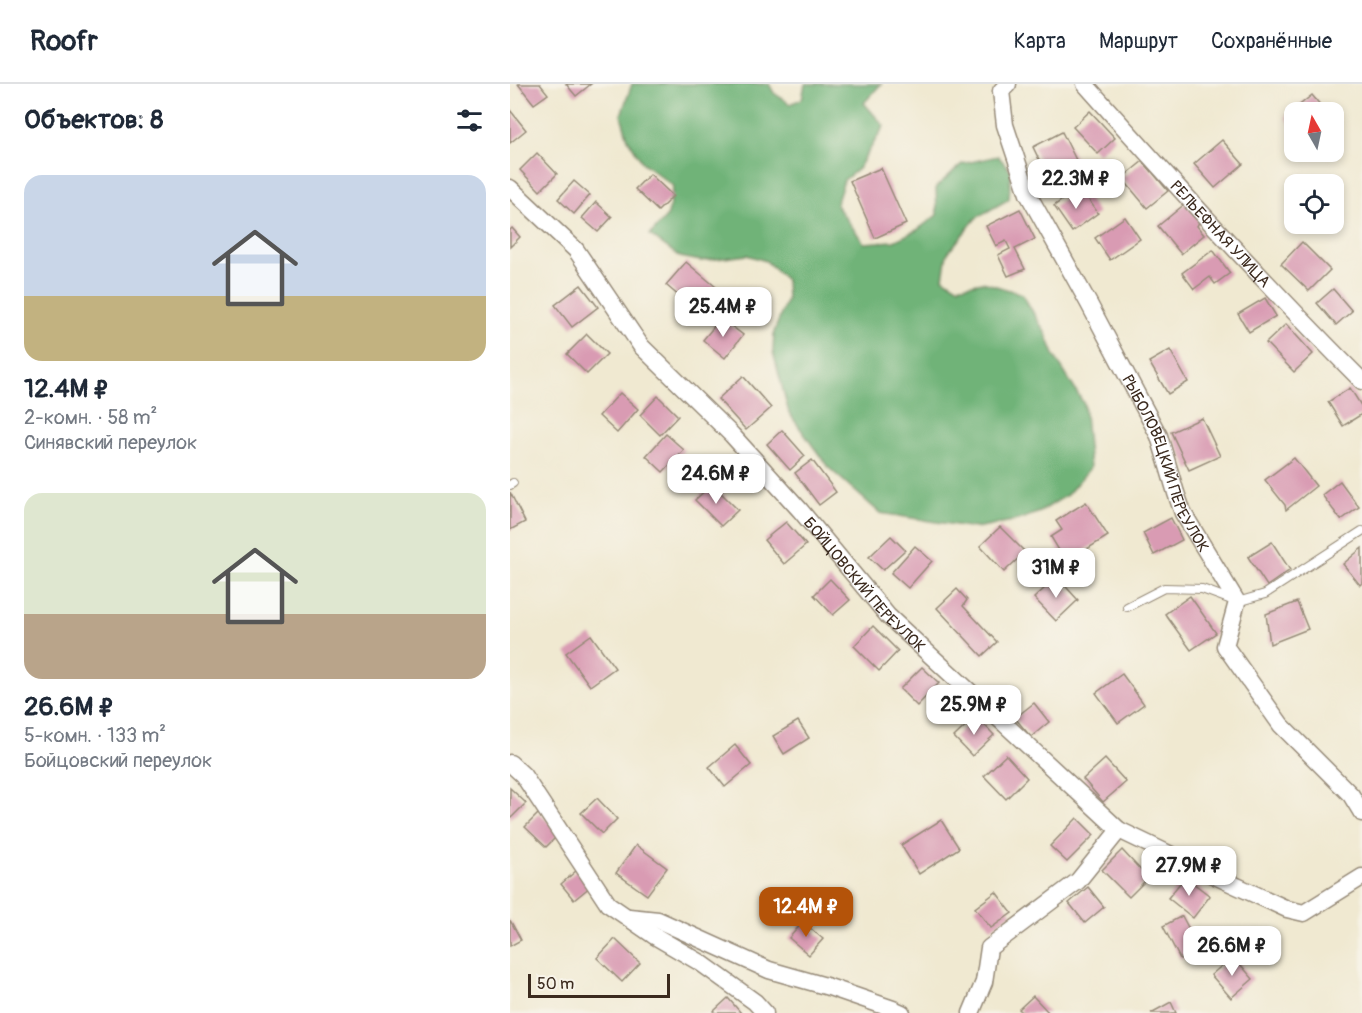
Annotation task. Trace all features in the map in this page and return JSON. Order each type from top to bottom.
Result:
[{"type":"street","name":"РЫБОЛОВЕЦКИЙ ПЕРЕУЛОК","points":[[1008,84],[1001,91],[1005,125],[1028,194],[1159,436],[1183,513],[1238,602]]},
{"type":"street","name":"РЕЛЬЕФНАЯ УЛИЦА","points":[[1085,84],[1292,310],[1362,381]]},
{"type":"street","name":"БОЙЦОВСКИЙ ПЕРЕУЛОК","points":[[510,188],[576,250],[641,346],[747,452],[800,510],[888,616],[1119,830],[1287,909],[1304,913],[1362,877]]},
{"type":"street","points":[[1238,602],[1225,646],[1281,725],[1351,795],[1362,813]]},
{"type":"street","points":[[510,763],[523,775],[608,904],[701,963],[755,1002],[765,1013]]},
{"type":"street","points":[[971,1013],[984,982],[989,948],[1078,881],[1119,830]]},
{"type":"street","points":[[626,916],[658,920],[769,970],[829,987],[902,1013]]},
{"type":"lane","points":[[1127,607],[1164,588],[1202,589],[1238,602],[1265,594],[1362,531]]},
{"type":"green space","points":[[632,84],[769,84],[774,93],[790,104],[802,99],[805,84],[881,84],[864,103],[884,126],[858,169],[844,180],[836,205],[864,243],[894,241],[917,230],[937,215],[936,187],[962,164],[998,156],[1011,171],[1009,199],[976,218],[947,254],[943,278],[957,287],[983,282],[1022,294],[1046,334],[1055,357],[1084,404],[1090,468],[1067,495],[1040,512],[1018,520],[975,528],[880,513],[828,467],[789,413],[773,352],[774,332],[787,299],[786,280],[766,261],[747,255],[701,261],[680,257],[650,235],[668,215],[673,186],[642,162],[628,139],[621,115]]},
{"type":"building","points":[[518,84],[540,84],[548,94],[534,104]]},
{"type":"building","points":[[566,84],[591,84],[576,96]]},
{"type":"building","points":[[1312,95],[1318,102],[1303,102]]},
{"type":"building","points":[[510,110],[526,130],[510,143]]},
{"type":"building","points":[[1090,111],[1115,138],[1098,154],[1073,127]]},
{"type":"building","points":[[1062,132],[1076,160],[1047,176],[1033,147]]},
{"type":"building","points":[[1222,140],[1243,164],[1215,188],[1194,164]]},
{"type":"building","points":[[537,153],[557,174],[540,191],[520,170]]},
{"type":"building","points":[[1143,161],[1168,191],[1147,208],[1122,178]]},
{"type":"building","points":[[881,168],[906,224],[875,238],[850,181]]},
{"type":"building","points":[[650,174],[673,196],[658,211],[635,189]]},
{"type":"building","points":[[574,181],[590,195],[574,214],[558,199]]},
{"type":"building","points":[[1080,187],[1098,213],[1072,232],[1054,206]]},
{"type":"building","points":[[596,202],[612,217],[598,232],[582,218]]},
{"type":"building","points":[[1186,203],[1200,220],[1197,226],[1204,235],[1181,254],[1158,226]]},
{"type":"building","points":[[1020,209],[1035,239],[1015,249],[1025,269],[1008,276],[998,255],[1010,249],[1006,241],[996,246],[986,226]]},
{"type":"building","points":[[1125,217],[1140,239],[1110,260],[1095,238]]},
{"type":"building","points":[[512,228],[520,237],[510,247],[510,230]]},
{"type":"building","points":[[1302,242],[1330,270],[1309,291],[1281,264]]},
{"type":"building","points":[[1213,250],[1230,273],[1215,284],[1210,277],[1194,289],[1182,273]]},
{"type":"building","points":[[686,262],[716,287],[696,311],[666,285]]},
{"type":"building","points":[[581,285],[598,307],[572,327],[555,305]]},
{"type":"building","points":[[1333,289],[1352,311],[1336,325],[1317,303]]},
{"type":"building","points":[[1265,298],[1276,316],[1249,332],[1238,314]]},
{"type":"building","points":[[721,318],[743,335],[725,358],[703,340]]},
{"type":"building","points":[[1286,324],[1313,354],[1294,372],[1266,343]]},
{"type":"building","points":[[587,334],[607,354],[587,374],[567,354]]},
{"type":"building","points":[[1170,350],[1188,382],[1168,394],[1149,362]]},
{"type":"building","points":[[743,376],[771,408],[746,430],[718,399]]},
{"type":"building","points":[[1350,388],[1362,407],[1362,414],[1343,426],[1328,402]]},
{"type":"building","points":[[620,393],[638,409],[617,433],[599,416]]},
{"type":"building","points":[[658,396],[678,416],[660,435],[640,415]]},
{"type":"building","points":[[1202,418],[1220,456],[1189,470],[1171,432]]},
{"type":"building","points":[[782,430],[805,456],[790,470],[767,444]]},
{"type":"building","points":[[666,434],[684,450],[663,472],[646,456]]},
{"type":"building","points":[[1294,458],[1316,486],[1286,510],[1285,505],[1265,480]]},
{"type":"building","points":[[812,460],[836,492],[819,505],[795,473]]},
{"type":"building","points":[[1340,481],[1359,507],[1341,520],[1322,495]]},
{"type":"building","points":[[712,484],[738,510],[721,526],[695,500]]},
{"type":"building","points":[[510,492],[525,522],[510,530]]},
{"type":"building","points":[[1086,502],[1108,536],[1066,562],[1051,537],[1062,530],[1056,521]]},
{"type":"building","points":[[1171,518],[1182,540],[1154,555],[1143,533]]},
{"type":"building","points":[[786,522],[806,545],[784,564],[764,540]]},
{"type":"building","points":[[1000,527],[1025,552],[1004,572],[980,546]]},
{"type":"building","points":[[891,536],[905,550],[883,570],[869,557]]},
{"type":"building","points":[[1272,542],[1290,570],[1267,586],[1248,557]]},
{"type":"building","points":[[915,546],[932,561],[908,588],[891,573]]},
{"type":"building","points":[[1362,548],[1362,583],[1360,585],[1343,564]]},
{"type":"building","points":[[1057,577],[1078,600],[1056,621],[1034,598]]},
{"type":"building","points":[[830,579],[850,600],[833,615],[814,595]]},
{"type":"building","points":[[957,589],[967,600],[963,606],[997,642],[982,656],[937,608]]},
{"type":"building","points":[[1190,596],[1216,633],[1191,650],[1165,614]]},
{"type":"building","points":[[1297,602],[1308,629],[1270,644],[1266,614]]},
{"type":"building","points":[[873,626],[898,651],[879,671],[854,646]]},
{"type":"building","points":[[591,635],[615,668],[590,686],[566,653]]},
{"type":"building","points":[[922,667],[939,683],[917,706],[900,689]]},
{"type":"building","points":[[1122,674],[1144,704],[1118,723],[1096,693]]},
{"type":"building","points":[[1034,703],[1049,722],[1031,737],[1015,718]]},
{"type":"building","points":[[976,716],[994,735],[972,756],[954,737]]},
{"type":"building","points":[[798,721],[809,738],[784,754],[773,736]]},
{"type":"building","points":[[735,745],[751,765],[725,787],[709,767]]},
{"type":"building","points":[[1006,755],[1027,778],[1006,799],[984,776]]},
{"type":"building","points":[[1105,759],[1126,782],[1103,802],[1083,779]]},
{"type":"building","points":[[510,788],[526,803],[510,819]]},
{"type":"building","points":[[597,798],[617,819],[602,834],[581,813]]},
{"type":"building","points":[[539,813],[560,833],[546,847],[525,827]]},
{"type":"building","points":[[1077,818],[1094,835],[1067,862],[1050,846]]},
{"type":"building","points":[[941,820],[959,848],[919,874],[901,845]]},
{"type":"building","points":[[636,845],[667,868],[647,895],[616,873]]},
{"type":"building","points":[[1122,850],[1148,878],[1129,897],[1102,870]]},
{"type":"building","points":[[577,870],[591,886],[574,900],[561,884]]},
{"type":"building","points":[[1185,877],[1210,896],[1193,918],[1168,898]]},
{"type":"building","points":[[1088,887],[1104,907],[1085,923],[1069,903]]},
{"type":"building","points":[[996,892],[1012,913],[991,928],[975,908]]},
{"type":"building","points":[[1182,916],[1199,948],[1180,959],[1163,926]]},
{"type":"building","points":[[510,920],[521,940],[510,946]]},
{"type":"building","points":[[803,922],[823,939],[809,955],[789,938]]},
{"type":"building","points":[[615,939],[640,963],[622,982],[597,958]]},
{"type":"building","points":[[1233,956],[1253,979],[1231,998],[1211,975]]},
{"type":"building","points":[[1033,996],[1049,1013],[1023,1013],[1019,1009]]},
{"type":"building","points":[[728,998],[741,1013],[716,1013],[714,1011]]},
{"type":"building","points":[[1171,1002],[1176,1013],[1151,1013]]}]
